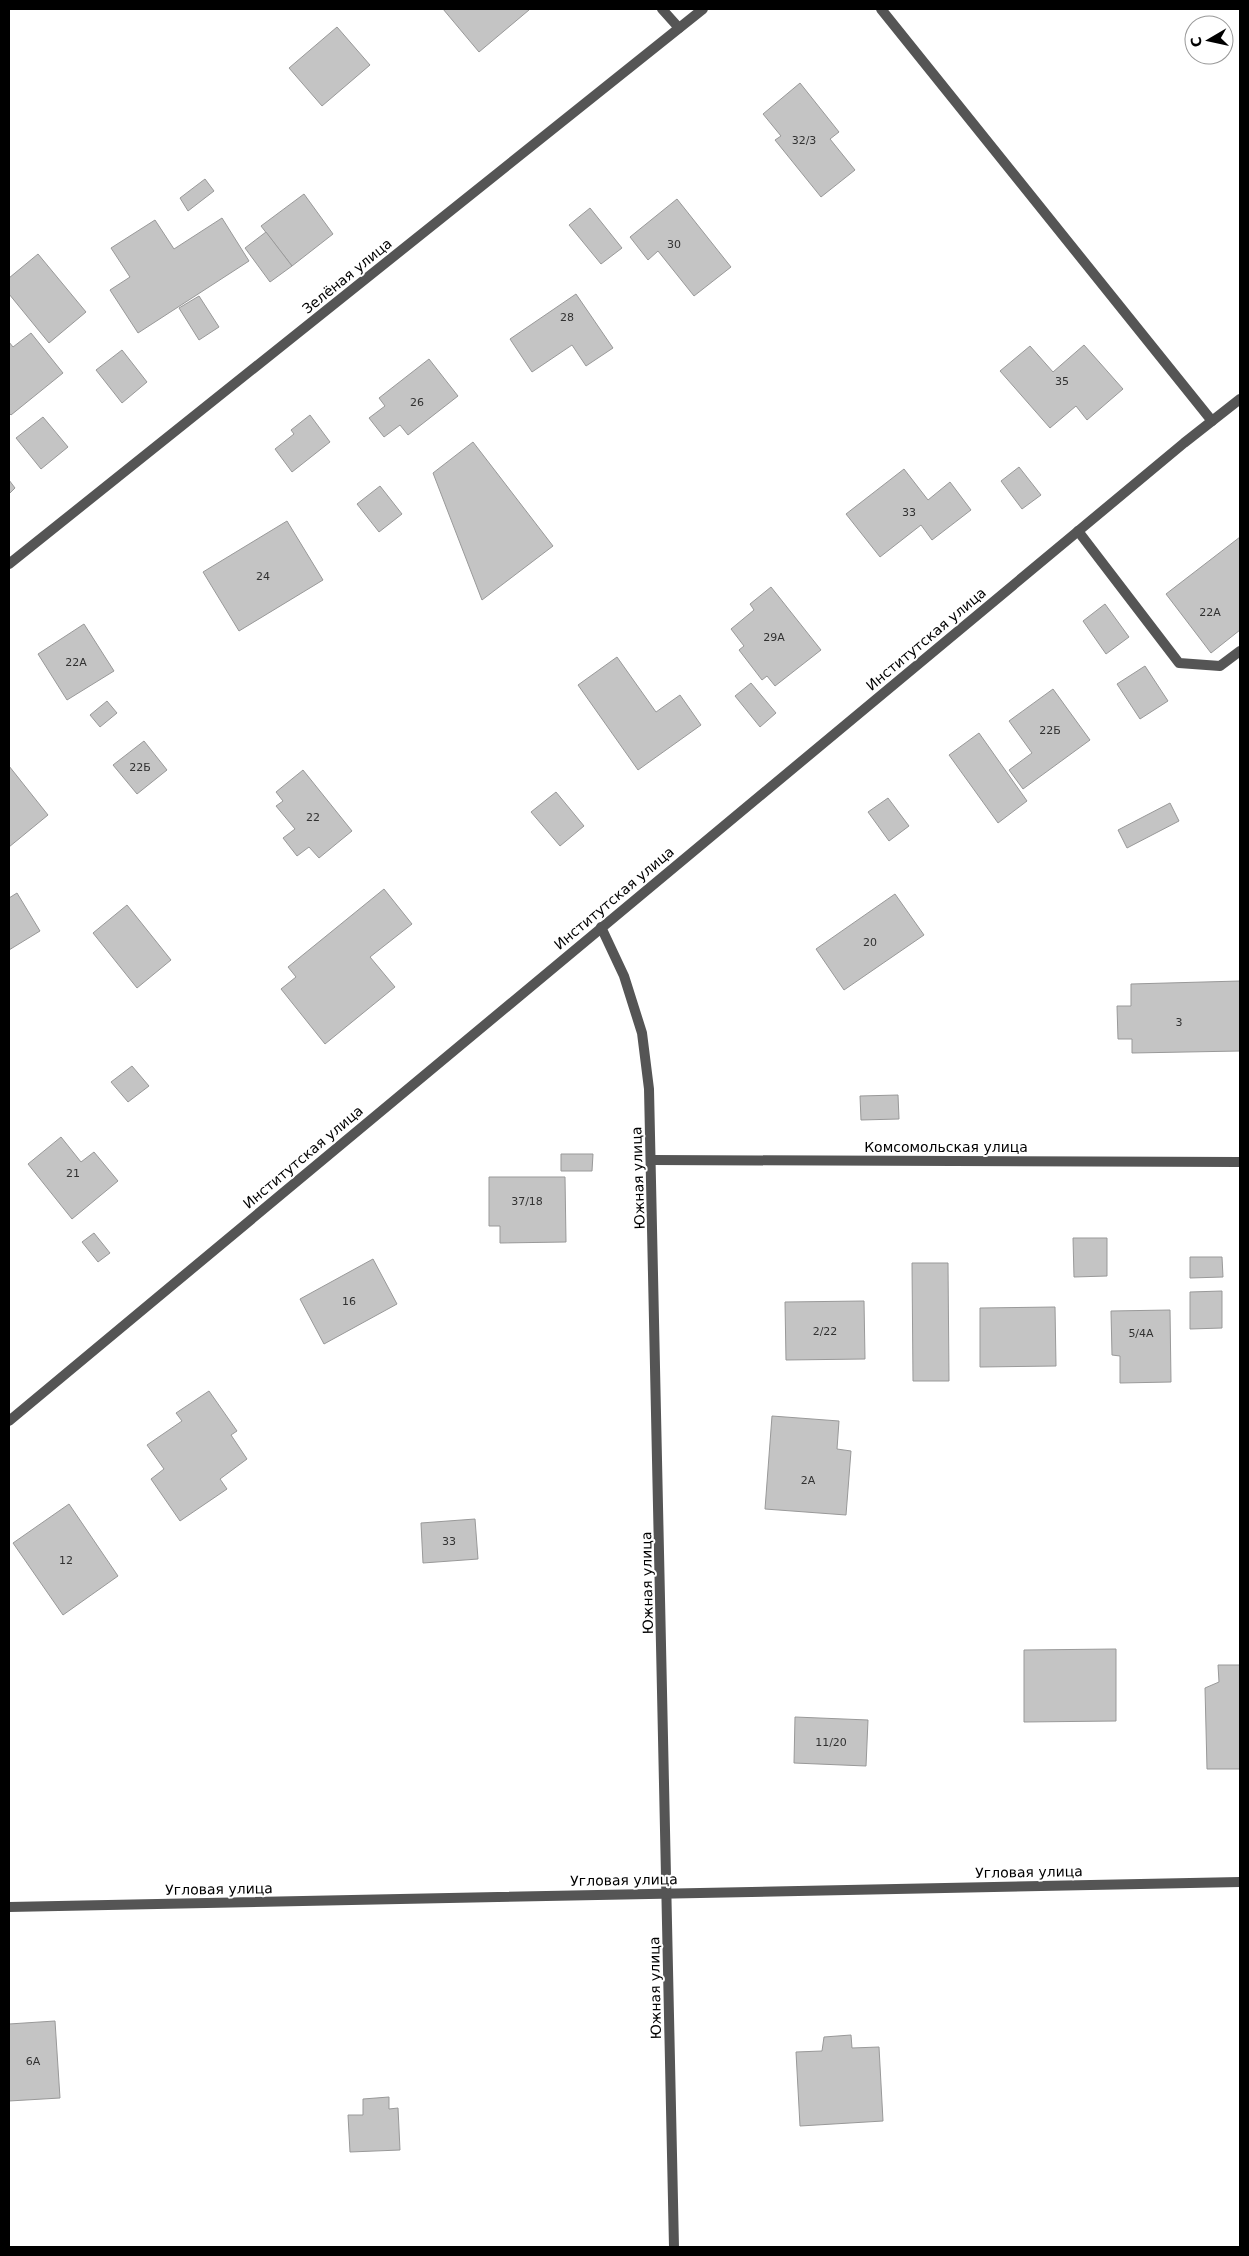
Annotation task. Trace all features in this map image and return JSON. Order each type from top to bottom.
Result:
[{"type":"street","points":[[662,9],[678,28]]},
{"type":"street","name":"Зелёная улица","points":[[9,564],[703,9]]},
{"type":"street","points":[[881,9],[1212,421]]},
{"type":"street","name":"Институтская улица","points":[[9,1421],[1078,530],[1240,399]]},
{"type":"street","points":[[1078,530],[1180,662],[1220,666],[1240,651]]},
{"type":"street","name":"Южная улица","points":[[601,927],[624,976],[642,1033],[648,1089],[652,1160],[674,2247]]},
{"type":"street","name":"Комсомольская улица","points":[[652,1160],[1240,1162]]},
{"type":"street","name":"Угловая улица","points":[[9,1907],[1240,1882]]},
{"type":"building","points":[[443,9],[527,9],[529,10],[479,52]]},
{"type":"building","points":[[337,27],[370,65],[322,106],[289,68]]},
{"type":"building","points":[[800,83],[839,132],[830,139],[855,170],[821,197],[775,140],[781,136],[763,114]]},
{"type":"building","points":[[205,179],[214,191],[188,211],[180,198]]},
{"type":"building","points":[[304,194],[333,234],[292,266],[261,226]]},
{"type":"building","points":[[677,199],[731,267],[694,296],[658,251],[648,260],[630,237]]},
{"type":"building","points":[[590,208],[622,248],[601,264],[569,225]]},
{"type":"building","points":[[222,218],[249,261],[138,333],[110,290],[130,277],[111,248],[155,220],[174,249]]},
{"type":"building","points":[[266,232],[292,266],[270,282],[245,248]]},
{"type":"building","points":[[38,254],[86,312],[49,343],[9,294],[9,278]]},
{"type":"building","points":[[576,294],[613,348],[586,366],[572,345],[532,372],[510,339]]},
{"type":"building","points":[[199,296],[219,327],[199,340],[179,308]]},
{"type":"building","points":[[31,333],[63,373],[11,415],[9,413],[9,342],[13,347]]},
{"type":"building","points":[[1084,345],[1123,389],[1087,420],[1076,406],[1050,428],[1000,371],[1030,346],[1053,372]]},
{"type":"building","points":[[122,350],[147,382],[122,403],[96,370]]},
{"type":"building","points":[[429,359],[458,396],[408,435],[400,425],[384,437],[369,418],[385,406],[379,398]]},
{"type":"building","points":[[310,415],[330,442],[292,472],[275,449],[294,434],[291,430]]},
{"type":"building","points":[[43,417],[68,447],[41,469],[16,438]]},
{"type":"building","points":[[473,442],[553,546],[482,600],[433,473]]},
{"type":"building","points":[[1019,467],[1041,495],[1022,509],[1001,481]]},
{"type":"building","points":[[904,469],[928,500],[950,482],[971,510],[932,540],[921,525],[880,557],[846,514]]},
{"type":"building","points":[[9,480],[15,488],[9,494]]},
{"type":"building","points":[[380,486],[402,514],[379,532],[357,504]]},
{"type":"building","points":[[287,521],[323,580],[239,631],[203,572]]},
{"type":"building","points":[[1240,537],[1240,630],[1211,653],[1166,594]]},
{"type":"building","points":[[771,587],[821,650],[775,686],[767,676],[762,680],[739,650],[744,646],[731,629],[754,610],[750,604]]},
{"type":"building","points":[[1105,604],[1129,637],[1106,654],[1083,621]]},
{"type":"building","points":[[84,624],[114,671],[67,700],[38,654]]},
{"type":"building","points":[[617,657],[656,712],[680,695],[701,725],[638,770],[578,685]]},
{"type":"building","points":[[1145,666],[1168,701],[1140,719],[1117,684]]},
{"type":"building","points":[[751,683],[776,713],[760,727],[735,696]]},
{"type":"building","points":[[1053,689],[1090,740],[1023,789],[1009,770],[1032,753],[1009,721]]},
{"type":"building","points":[[107,701],[117,713],[100,727],[90,715]]},
{"type":"building","points":[[979,733],[1027,801],[998,823],[949,755]]},
{"type":"building","points":[[144,741],[167,770],[137,794],[113,765]]},
{"type":"building","points":[[9,766],[48,815],[9,847]]},
{"type":"building","points":[[303,770],[352,831],[319,858],[309,847],[297,856],[283,838],[295,829],[276,806],[283,801],[276,792]]},
{"type":"building","points":[[556,792],[584,826],[560,846],[531,812]]},
{"type":"building","points":[[888,798],[909,826],[889,841],[868,812]]},
{"type":"building","points":[[1170,803],[1179,821],[1127,848],[1118,830]]},
{"type":"building","points":[[384,889],[412,924],[370,957],[395,987],[325,1044],[281,989],[296,977],[288,967]]},
{"type":"building","points":[[17,893],[40,931],[9,950],[9,898]]},
{"type":"building","points":[[895,894],[924,935],[844,990],[816,949]]},
{"type":"building","points":[[127,905],[171,960],[137,988],[93,933]]},
{"type":"building","points":[[1240,981],[1240,1051],[1132,1053],[1132,1039],[1118,1039],[1117,1006],[1131,1006],[1131,984]]},
{"type":"building","points":[[132,1066],[149,1086],[128,1102],[111,1082]]},
{"type":"building","points":[[898,1095],[899,1119],[861,1120],[860,1096]]},
{"type":"building","points":[[61,1137],[81,1162],[94,1152],[118,1181],[72,1219],[28,1164]]},
{"type":"building","points":[[561,1154],[593,1154],[592,1171],[561,1171]]},
{"type":"building","points":[[489,1177],[565,1177],[566,1242],[500,1243],[500,1226],[489,1226]]},
{"type":"building","points":[[94,1233],[110,1253],[98,1262],[82,1242]]},
{"type":"building","points":[[1073,1238],[1107,1238],[1107,1276],[1074,1277]]},
{"type":"building","points":[[1190,1257],[1222,1257],[1223,1277],[1190,1278]]},
{"type":"building","points":[[373,1259],[397,1304],[324,1344],[300,1299]]},
{"type":"building","points":[[912,1263],[948,1263],[949,1381],[913,1381]]},
{"type":"building","points":[[1222,1291],[1222,1328],[1190,1329],[1190,1292]]},
{"type":"building","points":[[864,1301],[865,1359],[786,1360],[785,1302]]},
{"type":"building","points":[[1055,1307],[1056,1366],[980,1367],[980,1308]]},
{"type":"building","points":[[1170,1310],[1171,1382],[1120,1383],[1120,1356],[1112,1355],[1111,1311]]},
{"type":"building","points":[[209,1391],[237,1431],[231,1435],[247,1459],[220,1479],[227,1489],[180,1521],[151,1479],[164,1469],[147,1445],[182,1421],[176,1413]]},
{"type":"building","points":[[772,1416],[839,1421],[837,1449],[851,1451],[846,1515],[765,1509]]},
{"type":"building","points":[[69,1504],[118,1576],[63,1615],[13,1543]]},
{"type":"building","points":[[475,1519],[478,1559],[423,1563],[421,1523]]},
{"type":"building","points":[[1116,1649],[1116,1721],[1024,1722],[1024,1650]]},
{"type":"building","points":[[1218,1665],[1240,1665],[1240,1769],[1207,1769],[1205,1688],[1219,1682]]},
{"type":"building","points":[[795,1717],[868,1720],[866,1766],[794,1763]]},
{"type":"building","points":[[55,2021],[60,2098],[9,2101],[9,2024]]},
{"type":"building","points":[[851,2035],[852,2048],[879,2047],[883,2121],[800,2126],[796,2052],[822,2051],[824,2037]]},
{"type":"building","points":[[389,2097],[389,2109],[398,2108],[400,2150],[350,2152],[348,2115],[363,2115],[363,2099]]}]
